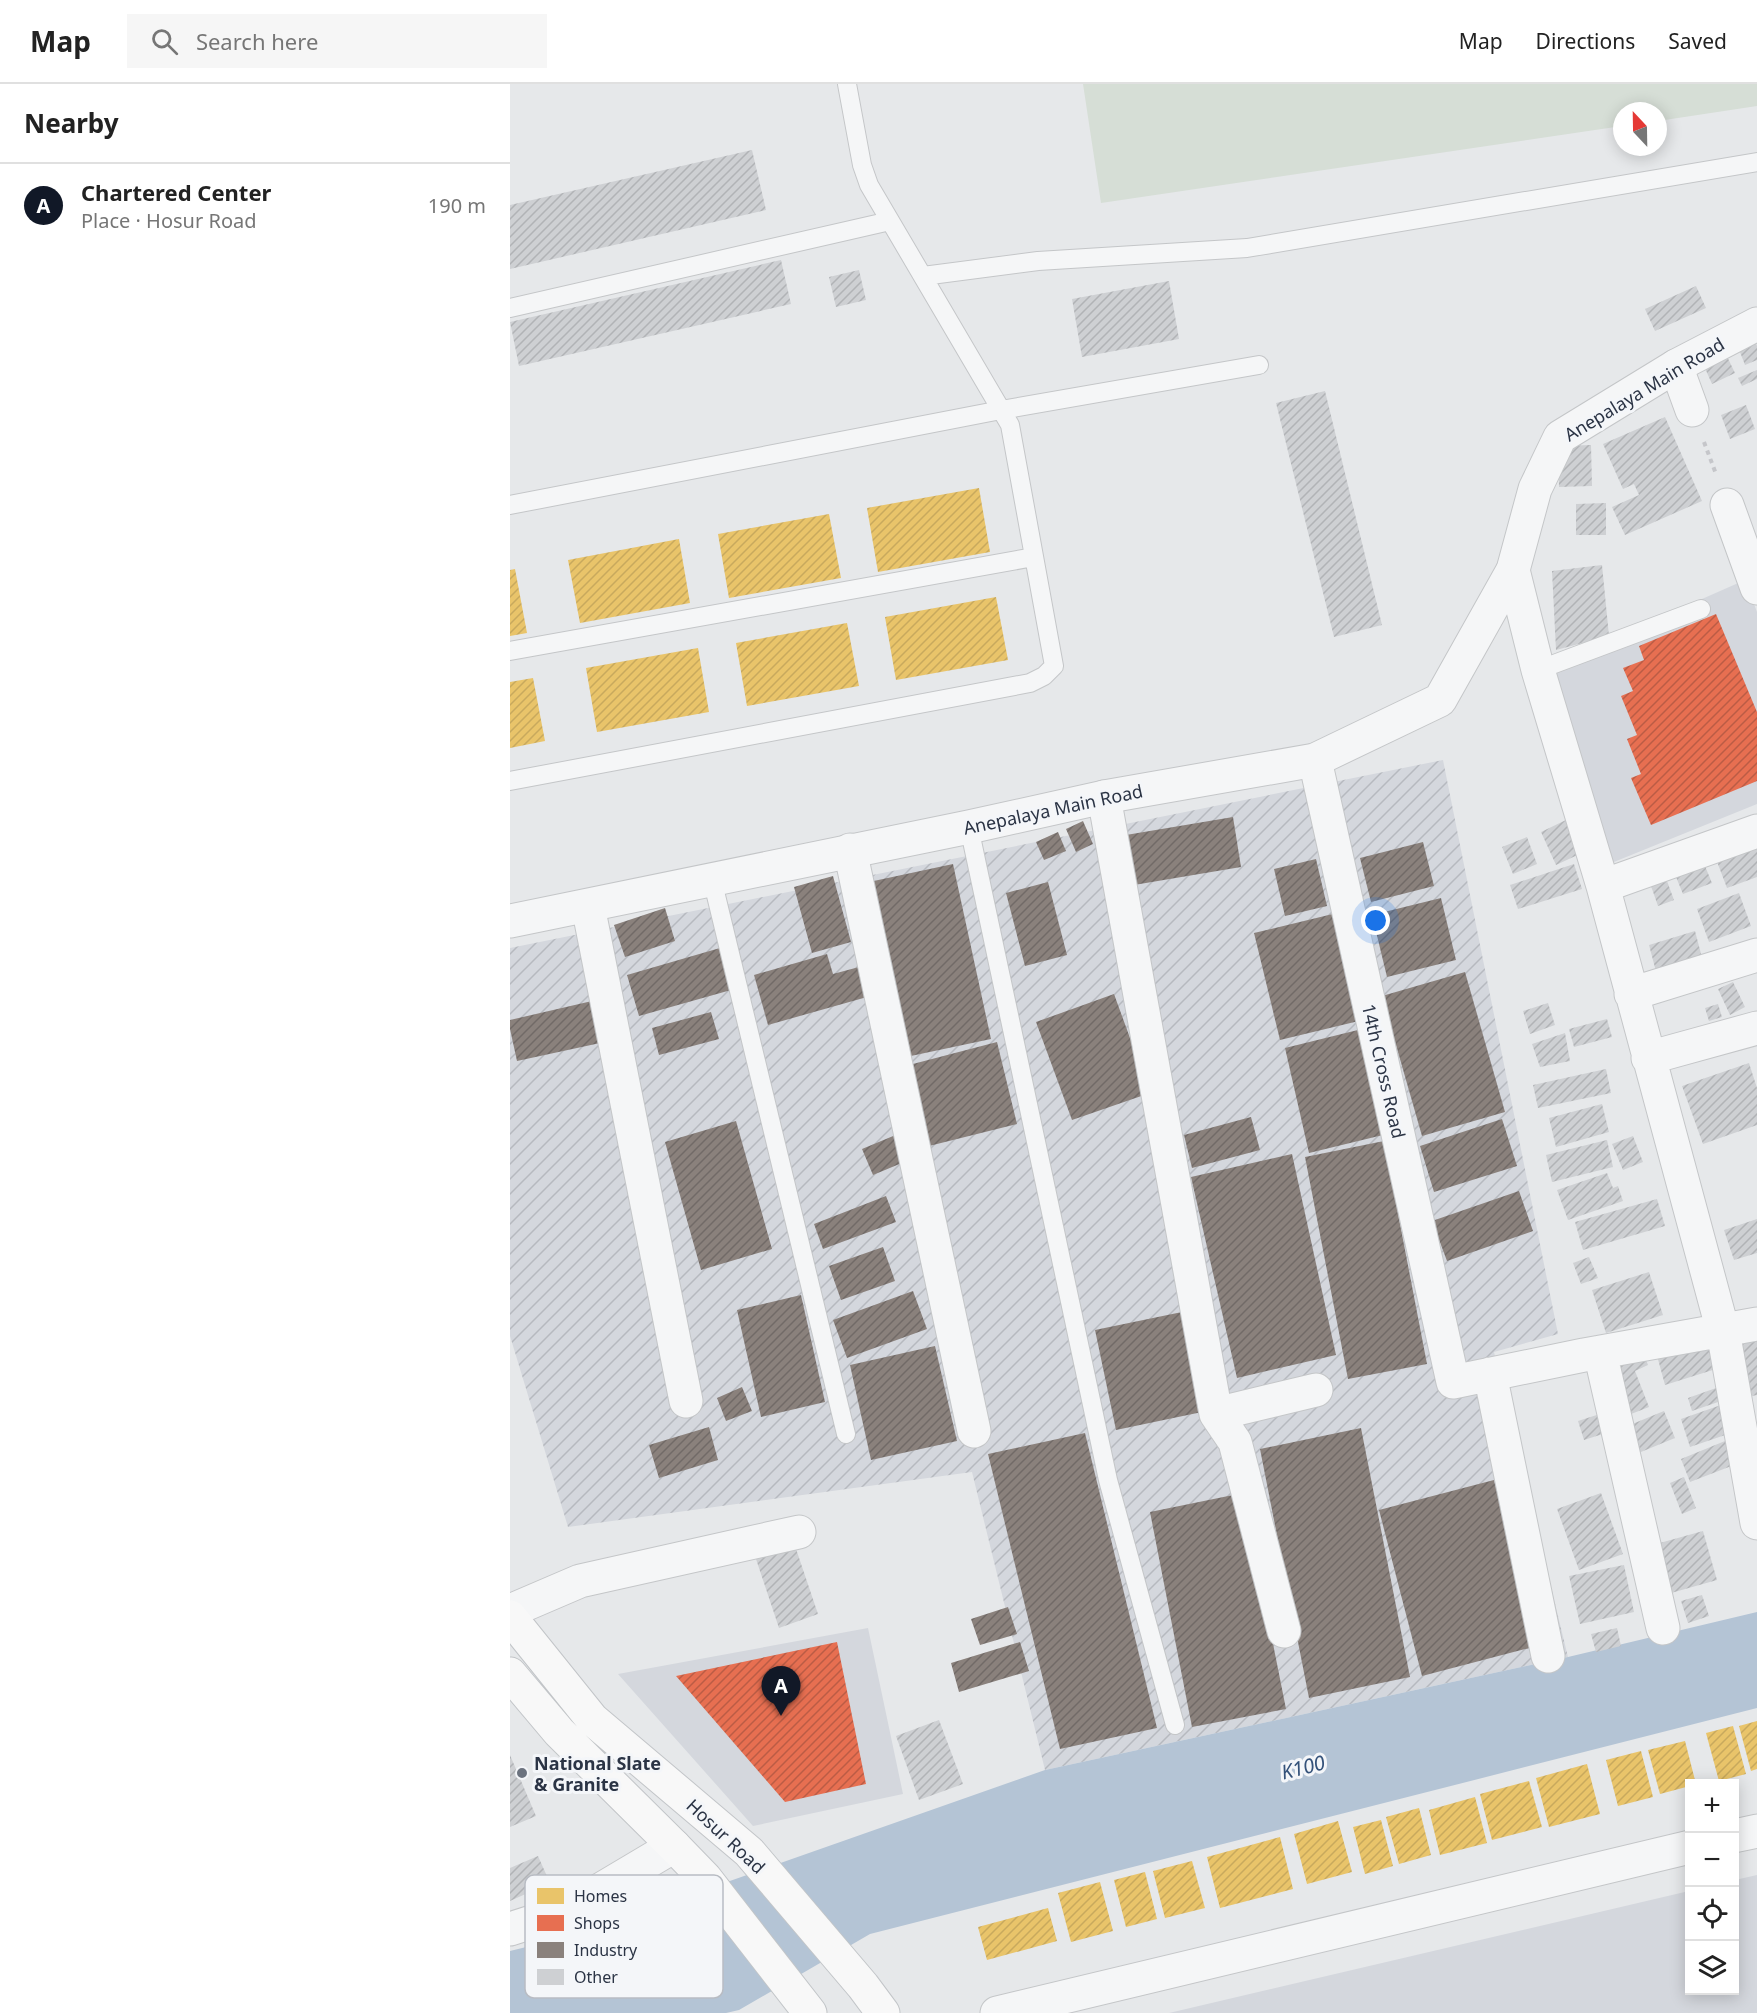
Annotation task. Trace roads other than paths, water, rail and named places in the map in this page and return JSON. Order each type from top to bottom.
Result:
[{"type":"main road","name":"Hosur Road","points":[[510,1617],[592,1719],[749,1852],[863,1986],[883,2013]]},
{"type":"main road","points":[[510,1674],[559,1732],[702,1875]]},
{"type":"main road","points":[[723,1901],[810,2013]]},
{"type":"street","name":"Anepalaya Main Road","points":[[510,921],[1104,797],[1315,760],[1440,700],[1513,570],[1535,489],[1560,437],[1676,366],[1757,324]]},
{"type":"street","points":[[1676,366],[1692,410]]},
{"type":"street","points":[[1740,522],[1757,588]]},
{"type":"street","name":"Anepalaya Main Road","points":[[1513,570],[1538,670],[1603,886],[1723,1331],[1757,1523]]},
{"type":"street","name":"14th Cross Road","points":[[1315,760],[1453,1382],[1490,1374]]},
{"type":"street","points":[[1104,797],[1216,1414],[1235,1442],[1284,1631]]},
{"type":"street","points":[[1603,886],[1757,831]]},
{"type":"street","points":[[850,850],[974,1431]]},
{"type":"street","points":[[588,906],[686,1401]]},
{"type":"street","points":[[1631,994],[1757,956]]},
{"type":"street","points":[[1648,1058],[1757,1028]]},
{"type":"street","points":[[1548,1656],[1490,1374],[1757,1324]]},
{"type":"street","points":[[1600,1352],[1663,1628]]},
{"type":"street","points":[[1216,1414],[1316,1390]]},
{"type":"street","points":[[510,1611],[580,1581],[799,1532]]},
{"type":"street","points":[[1739,1835],[1757,1831]]},
{"type":"street","points":[[626,1875],[675,1846]]},
{"type":"street","points":[[997,2013],[1685,1848]]},
{"type":"street","points":[[510,1929],[525,1924]]},
{"type":"lane","points":[[510,781],[1030,683],[1044,676],[1054,666],[1010,425],[869,186],[862,165],[847,84]]},
{"type":"lane","points":[[923,276],[1038,261],[1247,248],[1757,162]]},
{"type":"lane","points":[[510,308],[890,221]]},
{"type":"lane","points":[[510,505],[1001,410],[1259,365]]},
{"type":"lane","points":[[510,651],[1034,557]]},
{"type":"lane","points":[[1538,670],[1701,609]]},
{"type":"lane","points":[[969,827],[1108,1480],[1175,1725]]},
{"type":"lane","points":[[712,879],[846,1434]]},
{"type":"water","name":"K100","points":[[1757,1612],[1757,1708],[870,1934],[739,2010],[726,2013],[510,2013],[510,1951],[525,1947],[525,1998],[723,1998],[723,1883],[1045,1770],[1568,1657]]},
{"type":"place","name":"Chartered Center","points":[[781,1716]]},
{"type":"place","name":"National Slate & Granite","points":[[522,1773]]}]
